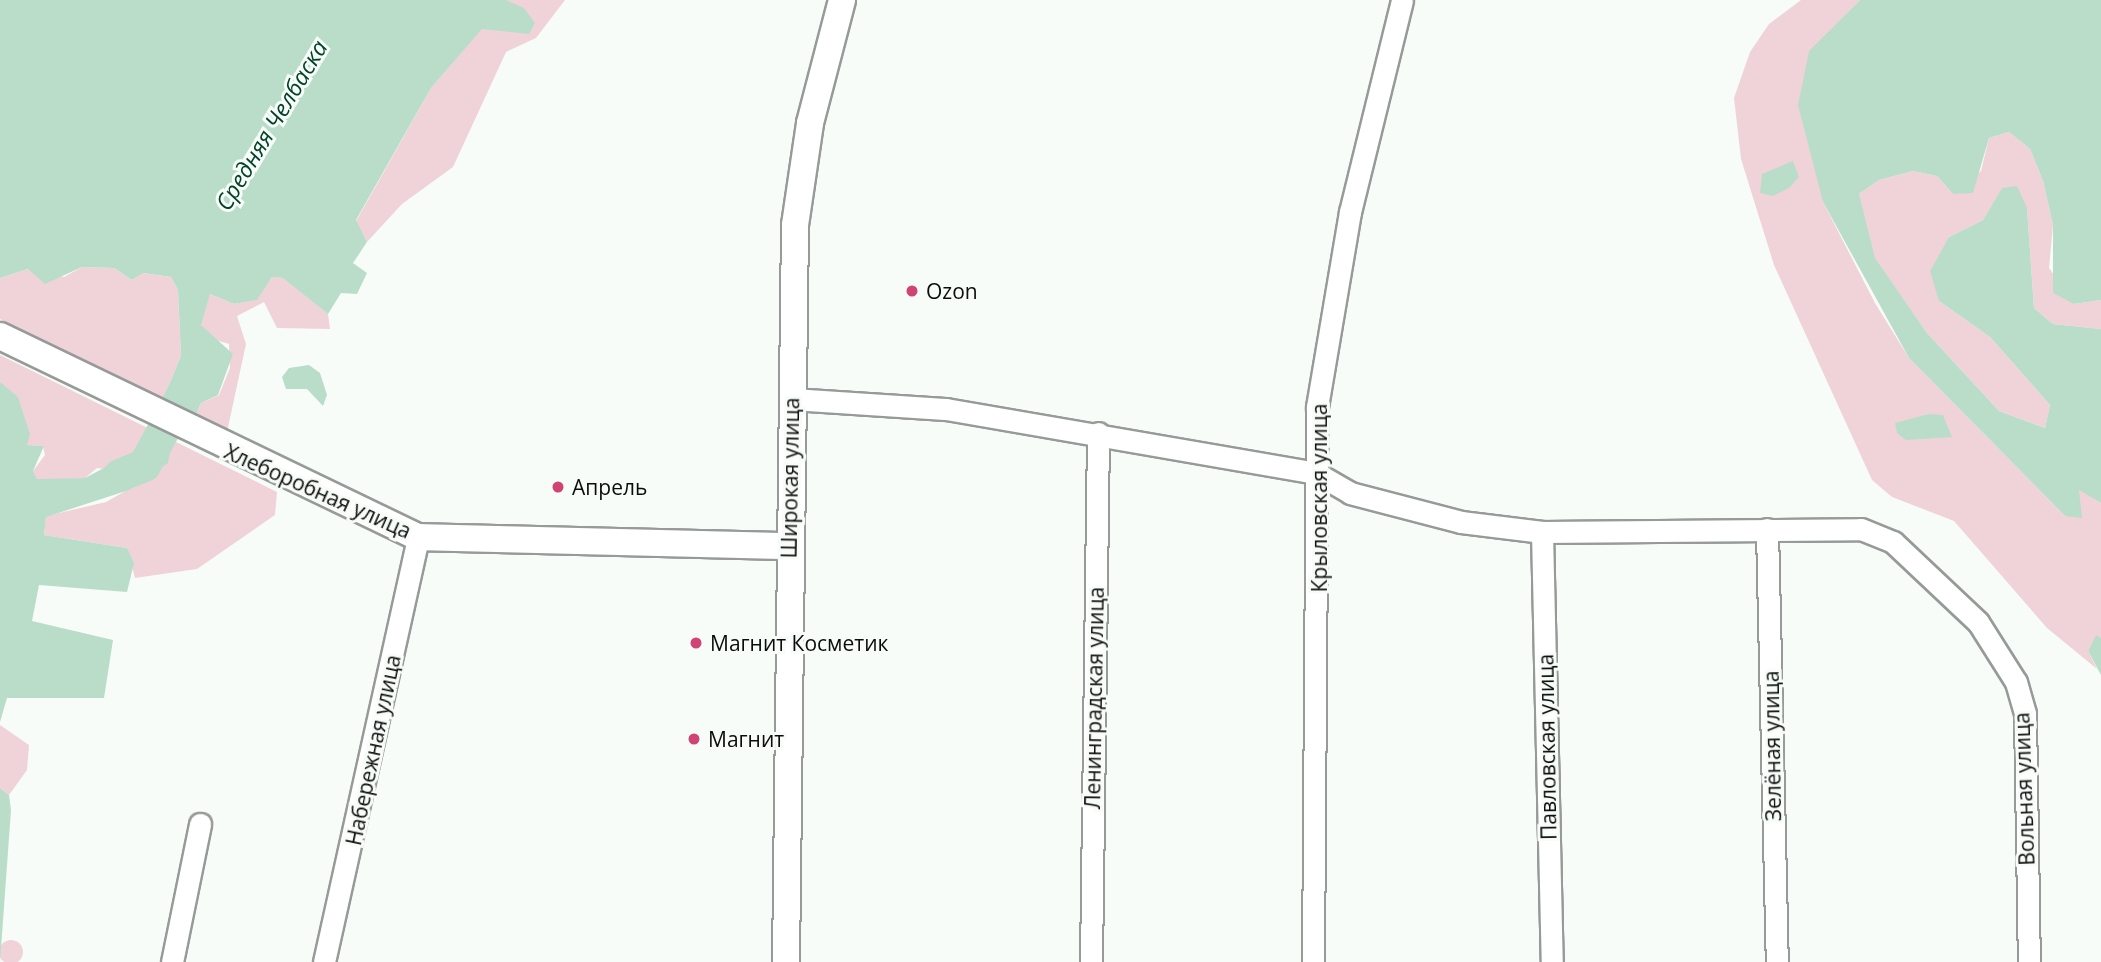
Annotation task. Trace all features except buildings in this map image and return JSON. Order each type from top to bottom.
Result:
[{"type":"street","name":"Широкая улица","points":[[786,962],[791,399],[801,171],[842,0]]},
{"type":"street","name":"Крыловская улица","points":[[1312,962],[1317,407],[1329,324],[1402,0]]},
{"type":"street","name":"Хлеборобная улица","points":[[0,336],[207,441],[418,537],[789,546]]},
{"type":"street","points":[[791,399],[946,409],[1098,433],[1316,473]]},
{"type":"street","name":"Ленинградская улица","points":[[1091,962],[1098,433]]},
{"type":"street","name":"Вольная улица","points":[[1316,473],[1350,493],[1405,511],[1542,532],[1861,530],[1893,542],[1930,572],[2003,656],[2025,714],[2029,962]]},
{"type":"street","name":"Зелёная улица","points":[[1766,530],[1777,962]]},
{"type":"street","name":"Павловская улица","points":[[1542,532],[1552,962]]},
{"type":"street","name":"Набережная улица","points":[[324,962],[418,537]]},
{"type":"street","points":[[172,962],[200,824]]},
{"type":"shaded area","points":[[506,0],[565,0],[536,38],[506,52],[453,167],[402,204],[367,242],[356,221],[431,88]]},
{"type":"shaded area","points":[[1801,0],[1860,0],[1810,51],[1823,202],[1875,303],[1909,358],[2065,516],[2079,489],[2101,503],[2101,638],[2096,636],[2088,651],[2097,669],[2047,628],[1954,521],[1892,497],[1872,480],[1774,265],[1741,159],[1734,98],[1750,52],[1769,24]]},
{"type":"shaded area","points":[[2009,132],[2030,149],[2043,181],[2053,225],[2049,268],[2074,304],[2101,300],[2101,329],[2053,324],[2034,308],[2027,208],[2002,189],[1983,220],[1949,237],[1939,301],[1990,337],[2050,405],[2045,428],[1999,411],[1927,333],[1875,259],[1861,217],[1859,194],[1879,180],[1913,171],[1937,176],[1953,194],[1981,171],[1989,138]]},
{"type":"shaded area","points":[[82,267],[114,268],[132,280],[142,273],[171,277],[178,290],[181,356],[163,399],[0,319],[0,278],[28,269],[64,277]]},
{"type":"shaded area","points":[[272,277],[284,278],[328,314],[330,329],[277,328],[264,302],[237,316],[246,344],[227,432],[195,417],[201,403],[219,395],[230,368],[229,344],[212,339],[201,325],[201,309],[210,294],[234,304],[256,300]]},
{"type":"shaded area","points":[[0,355],[277,492],[275,515],[197,569],[135,578],[127,548],[44,535],[46,516],[106,502],[154,475],[97,468],[85,478],[37,480],[33,471],[45,455],[43,446],[26,445],[0,382]]},
{"type":"shaded area","points":[[0,725],[29,745],[27,770],[9,795],[0,788]]},
{"type":"shaded area","points":[[11,940],[19,944],[23,952],[19,960],[11,964],[3,960],[-1,952],[3,944]]},
{"type":"water","points":[[0,0],[506,0],[524,8],[535,23],[529,34],[482,29],[431,88],[356,220],[367,242],[353,263],[367,273],[357,294],[341,293],[328,314],[283,278],[272,277],[257,300],[234,304],[210,294],[201,325],[233,354],[218,395],[201,403],[195,417],[163,399],[181,356],[178,290],[171,277],[143,273],[132,280],[114,268],[82,267],[45,284],[28,269],[0,278]]},
{"type":"water","points":[[1860,0],[2101,0],[2101,300],[2074,304],[2053,293],[2053,225],[2043,181],[2030,149],[2009,132],[1989,138],[1973,193],[1953,194],[1937,176],[1913,171],[1879,180],[1859,194],[1875,258],[1927,333],[1999,411],[2045,428],[2050,405],[1990,337],[1939,301],[1930,271],[1949,237],[1983,220],[2002,188],[2017,186],[2027,208],[2034,308],[2053,324],[2101,329],[2101,503],[2079,490],[2082,518],[2065,516],[1909,358],[1823,202],[1798,105],[1809,51]]},
{"type":"water","points":[[1793,161],[1799,177],[1789,188],[1773,196],[1760,193],[1762,174]]},
{"type":"water","points":[[309,365],[320,373],[327,395],[323,406],[307,389],[286,389],[282,377],[289,368]]},
{"type":"water","points":[[0,382],[18,397],[30,434],[27,445],[44,446],[33,471],[37,479],[85,478],[134,452],[170,452],[168,463],[129,490],[46,517],[44,535],[127,548],[134,563],[127,592],[39,585],[32,621],[113,640],[104,698],[7,698],[0,722]]},
{"type":"water","points":[[1929,414],[1943,415],[1952,437],[1906,440],[1897,433],[1895,423]]},
{"type":"water","points":[[2096,635],[2101,638],[2101,675],[2088,651]]},
{"type":"water","points":[[0,788],[9,795],[11,810],[0,962]]},
{"type":"waterway","name":"Средняя Челбаска","points":[[119,475],[144,465],[184,391]]},
{"type":"place","name":"Ozon","points":[[912,291]]},
{"type":"place","name":"Апрель","points":[[558,487]]},
{"type":"place","name":"Магнит Косметик","points":[[696,643]]},
{"type":"place","name":"Магнит","points":[[694,739]]}]
